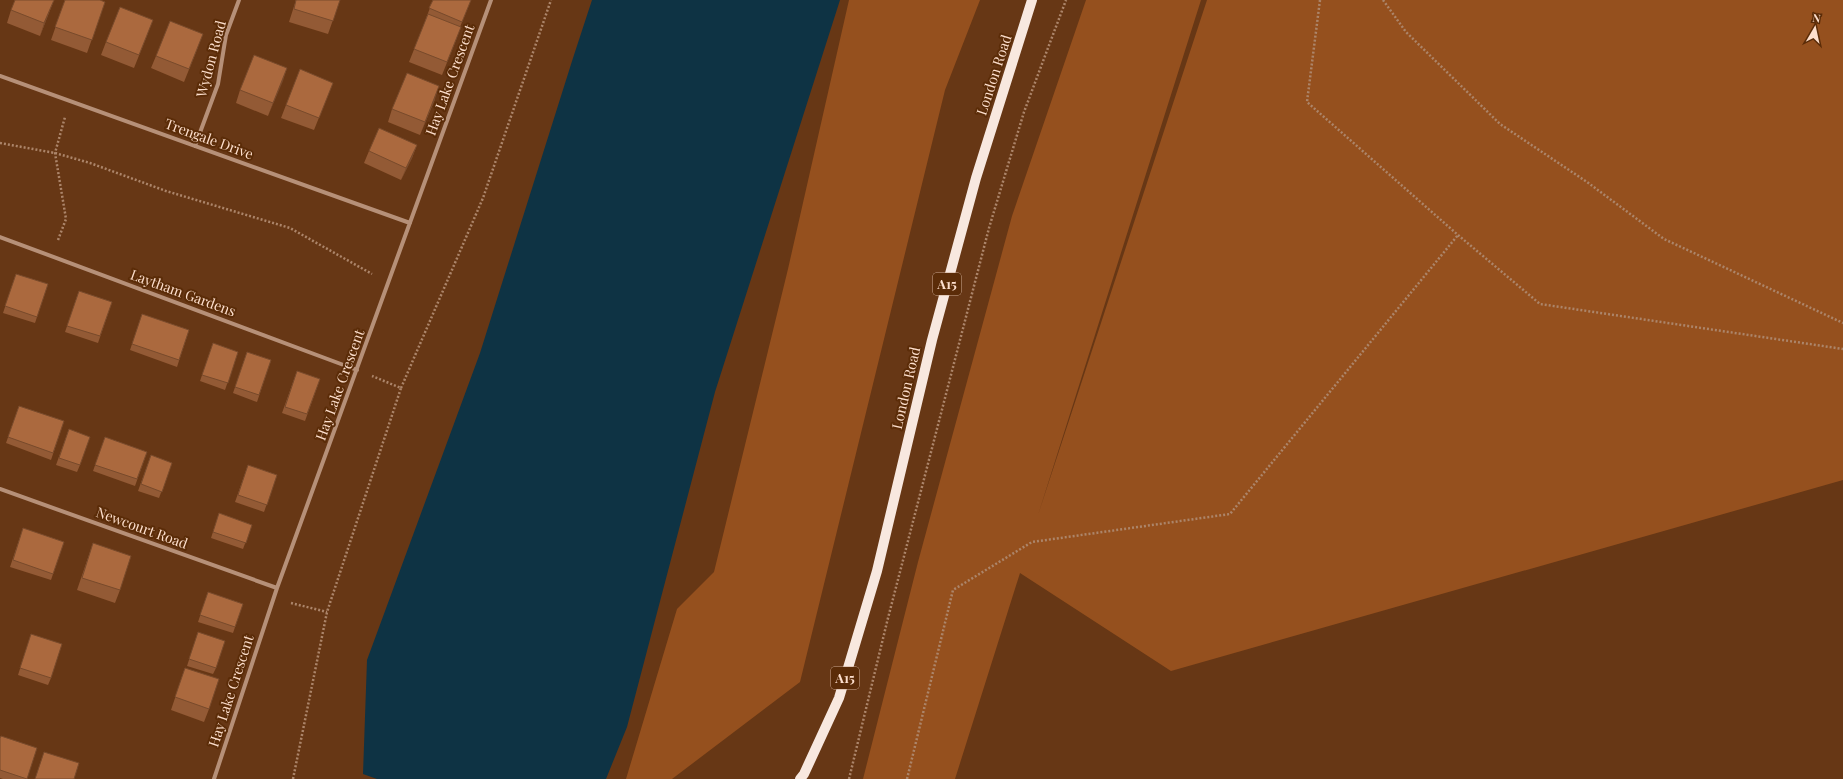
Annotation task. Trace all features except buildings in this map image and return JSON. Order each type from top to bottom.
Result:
[{"type":"main road","name":"London Road","points":[[800,779],[804,774],[839,698],[872,586],[932,340],[976,178],[1032,0]]},
{"type":"street","name":"Wydon Road","points":[[194,146],[218,84],[226,35],[240,0]]},
{"type":"street","name":"Hay Lake Crescent","points":[[214,779],[273,598],[491,0]]},
{"type":"street","name":"Trengale Drive","points":[[0,76],[410,223]]},
{"type":"street","name":"Laytham Gardens","points":[[0,237],[357,370]]},
{"type":"street","name":"Newcourt Road","points":[[0,489],[277,588]]},
{"type":"path","points":[[293,779],[327,612],[401,388],[483,198],[551,0]]},
{"type":"path","points":[[849,779],[893,599],[989,228],[1024,112],[1066,0]]},
{"type":"path","points":[[1320,0],[1307,102],[1458,235],[1540,304],[1843,349]]},
{"type":"path","points":[[1383,0],[1406,32],[1500,124],[1587,182],[1664,239],[1843,323]]},
{"type":"path","points":[[51,256],[66,219],[55,153],[69,101]]},
{"type":"path","points":[[0,143],[55,153],[90,163],[166,191],[290,228],[389,283]]},
{"type":"path","points":[[907,779],[953,590],[1032,542],[1230,514],[1458,235]]},
{"type":"path","points":[[357,370],[401,388]]},
{"type":"path","points":[[273,598],[327,612]]},
{"type":"shaded area","points":[[849,0],[980,0],[945,90],[800,682],[672,779],[626,779],[677,609],[714,572],[788,269]]},
{"type":"shaded area","points":[[1086,0],[1201,0],[1038,515],[1207,0],[1843,0],[1843,480],[1171,671],[1020,573],[955,779],[863,779],[918,562],[1012,216]]},
{"type":"water","points":[[592,0],[840,0],[715,392],[627,727],[606,779],[377,779],[363,774],[367,660],[480,353]]}]
